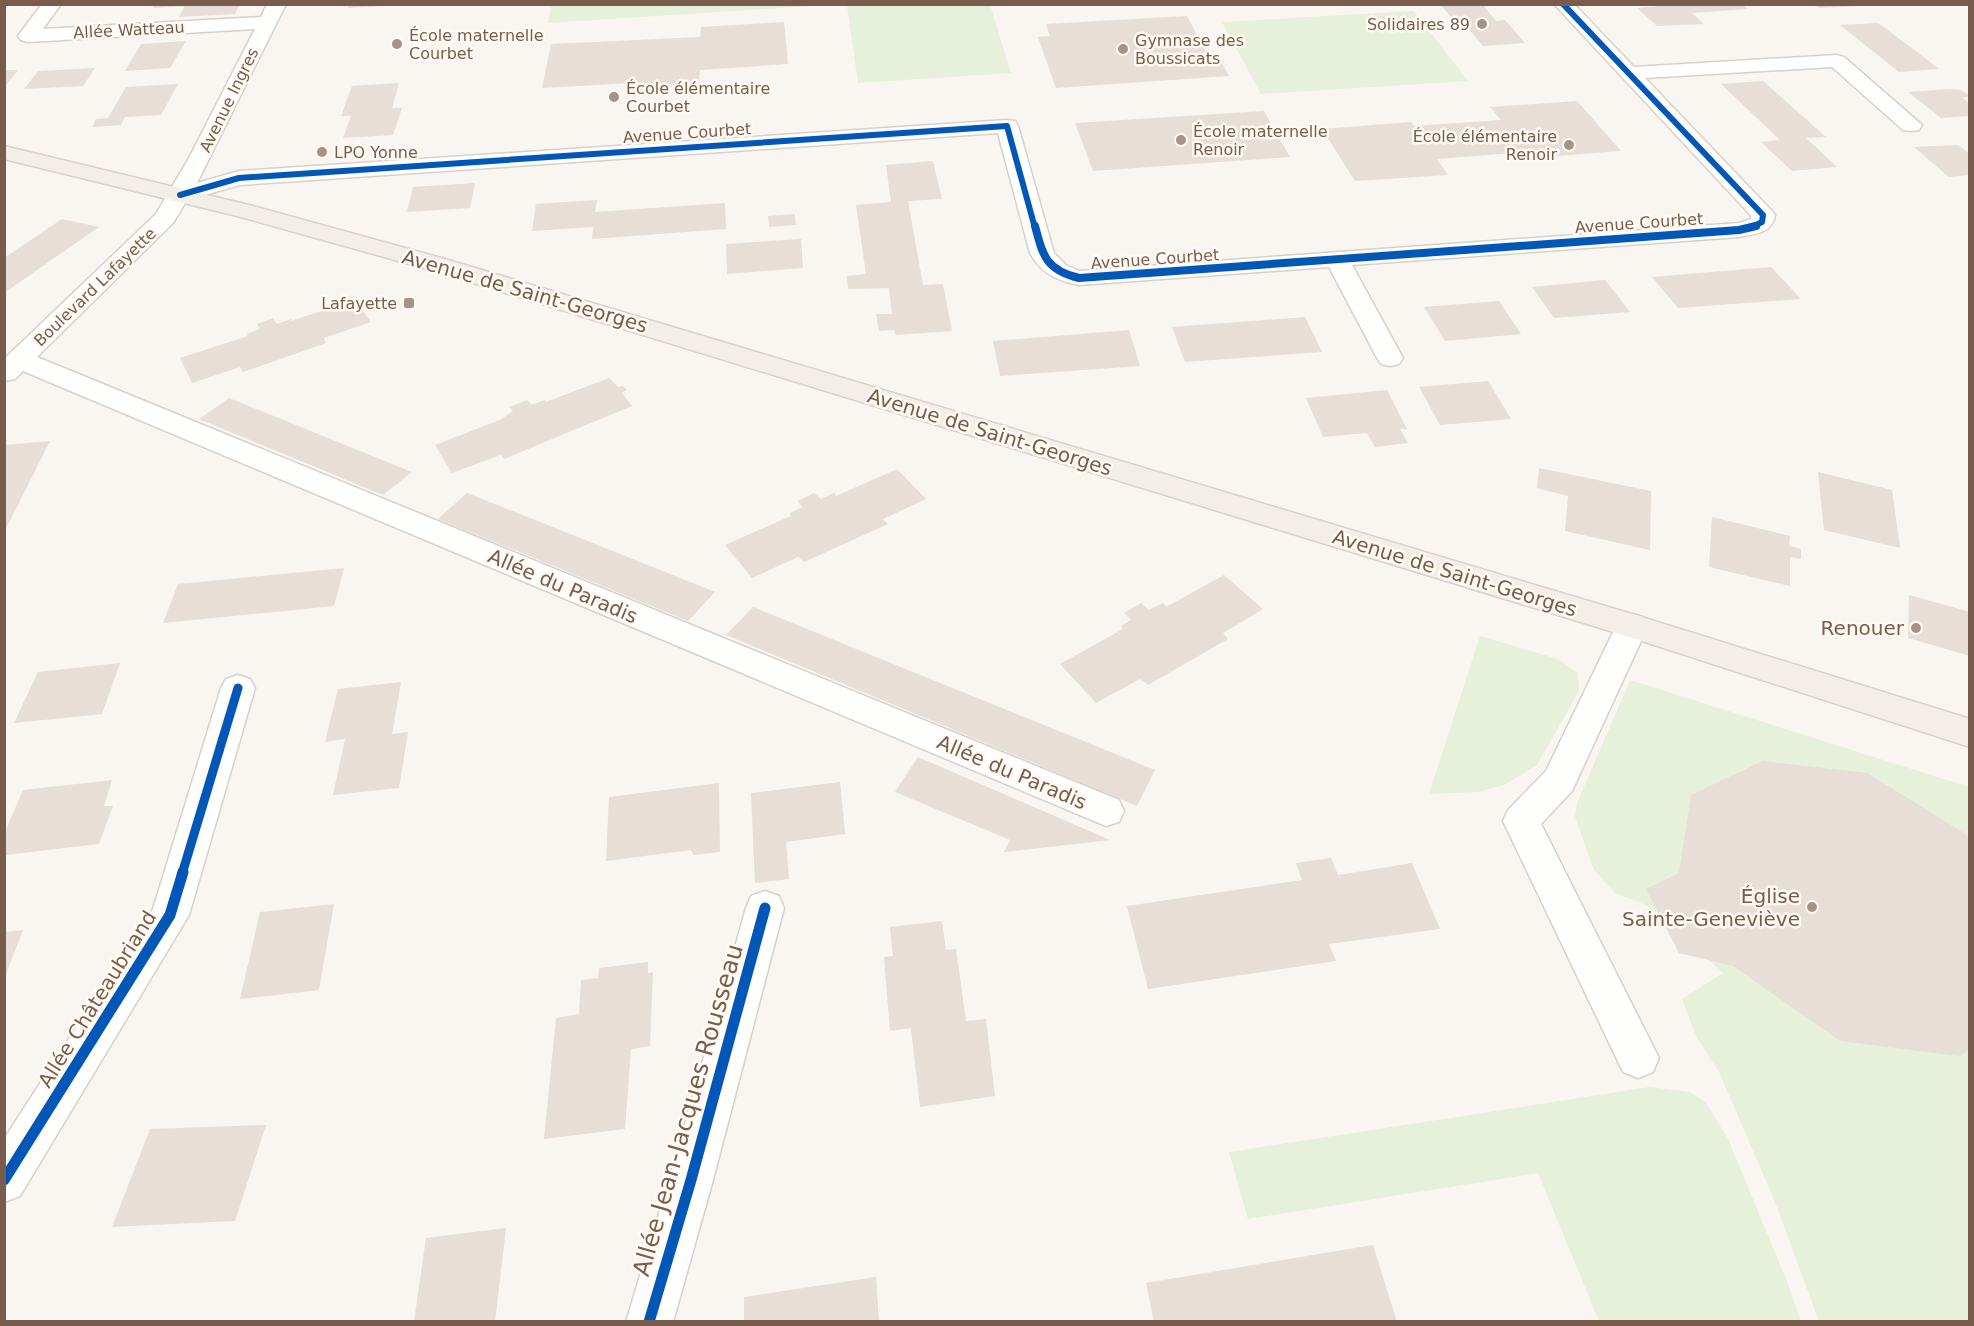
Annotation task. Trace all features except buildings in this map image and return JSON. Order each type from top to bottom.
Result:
[{"type":"main road","name":"Avenue de Saint-Georges","points":[[4,152],[297,225],[470,274],[1632,626],[1970,733]]},
{"type":"street","name":"Allée Watteau","points":[[52,4],[28,36],[272,13]]},
{"type":"street","name":"Avenue Courbet","points":[[180,195],[239,178],[1007,126],[1042,253],[1049,265],[1060,274],[1079,278],[1739,230],[1755,227],[1762,222],[1762,214],[1563,4]]},
{"type":"street","name":"Avenue Ingres","points":[[180,195],[272,13]]},
{"type":"street","points":[[1630,73],[1837,61],[1911,124]]},
{"type":"street","name":"Boulevard Lafayette","points":[[12,367],[165,218],[180,195]]},
{"type":"street","points":[[1337,260],[1390,358]]},
{"type":"street","name":"Allée du Paradis","points":[[12,367],[1106,811]]},
{"type":"street","points":[[1632,626],[1559,781],[1521,820],[1638,1058]]},
{"type":"street","name":"Allée Châteaubriand","points":[[4,1180],[170,915],[238,688]]},
{"type":"street","name":"Allée Jean-Jacques Rousseau","points":[[649,1322],[691,1180],[765,908]]},
{"type":"green space","points":[[551,5],[811,6],[548,23]]},
{"type":"green space","points":[[847,5],[990,5],[1011,73],[858,83]]},
{"type":"green space","points":[[1414,11],[1468,81],[1261,94],[1222,22]]},
{"type":"green space","points":[[1480,636],[1558,659],[1578,673],[1579,691],[1537,765],[1504,785],[1477,792],[1429,794]]},
{"type":"green space","points":[[1630,680],[1969,787],[1969,1321],[1819,1321],[1775,1202],[1719,1072],[1697,1038],[1682,999],[1723,973],[1648,906],[1615,893],[1594,870],[1575,817],[1577,803]]},
{"type":"green space","points":[[1650,1087],[1690,1092],[1706,1103],[1728,1139],[1801,1321],[1599,1321],[1538,1173],[1248,1219],[1229,1152]]},
{"type":"cycle path","points":[[180,195],[239,178],[1007,126],[1042,253],[1049,264],[1057,270],[1079,278],[1739,230],[1755,227],[1762,222],[1763,215],[1754,205],[1563,4]]},
{"type":"cycle path","points":[[4,1180],[170,915],[238,688]]},
{"type":"cycle path","points":[[649,1322],[691,1180],[765,908]]},
{"type":"place","name":"Solidaires 89","points":[[1482,24]]},
{"type":"place","name":"École maternelle Courbet","points":[[397,44]]},
{"type":"place","name":"Gymnase des Boussicats","points":[[1123,49]]},
{"type":"place","name":"École élémentaire Courbet","points":[[614,97]]},
{"type":"place","name":"École maternelle Renoir","points":[[1181,140]]},
{"type":"place","name":"École élémentaire Renoir","points":[[1569,145]]},
{"type":"place","name":"LPO Yonne","points":[[322,152]]},
{"type":"place","name":"Lafayette","points":[[409,303]]},
{"type":"place","name":"Renouer","points":[[1916,628]]},
{"type":"place","name":"Église Sainte-Geneviève","points":[[1812,907]]}]
